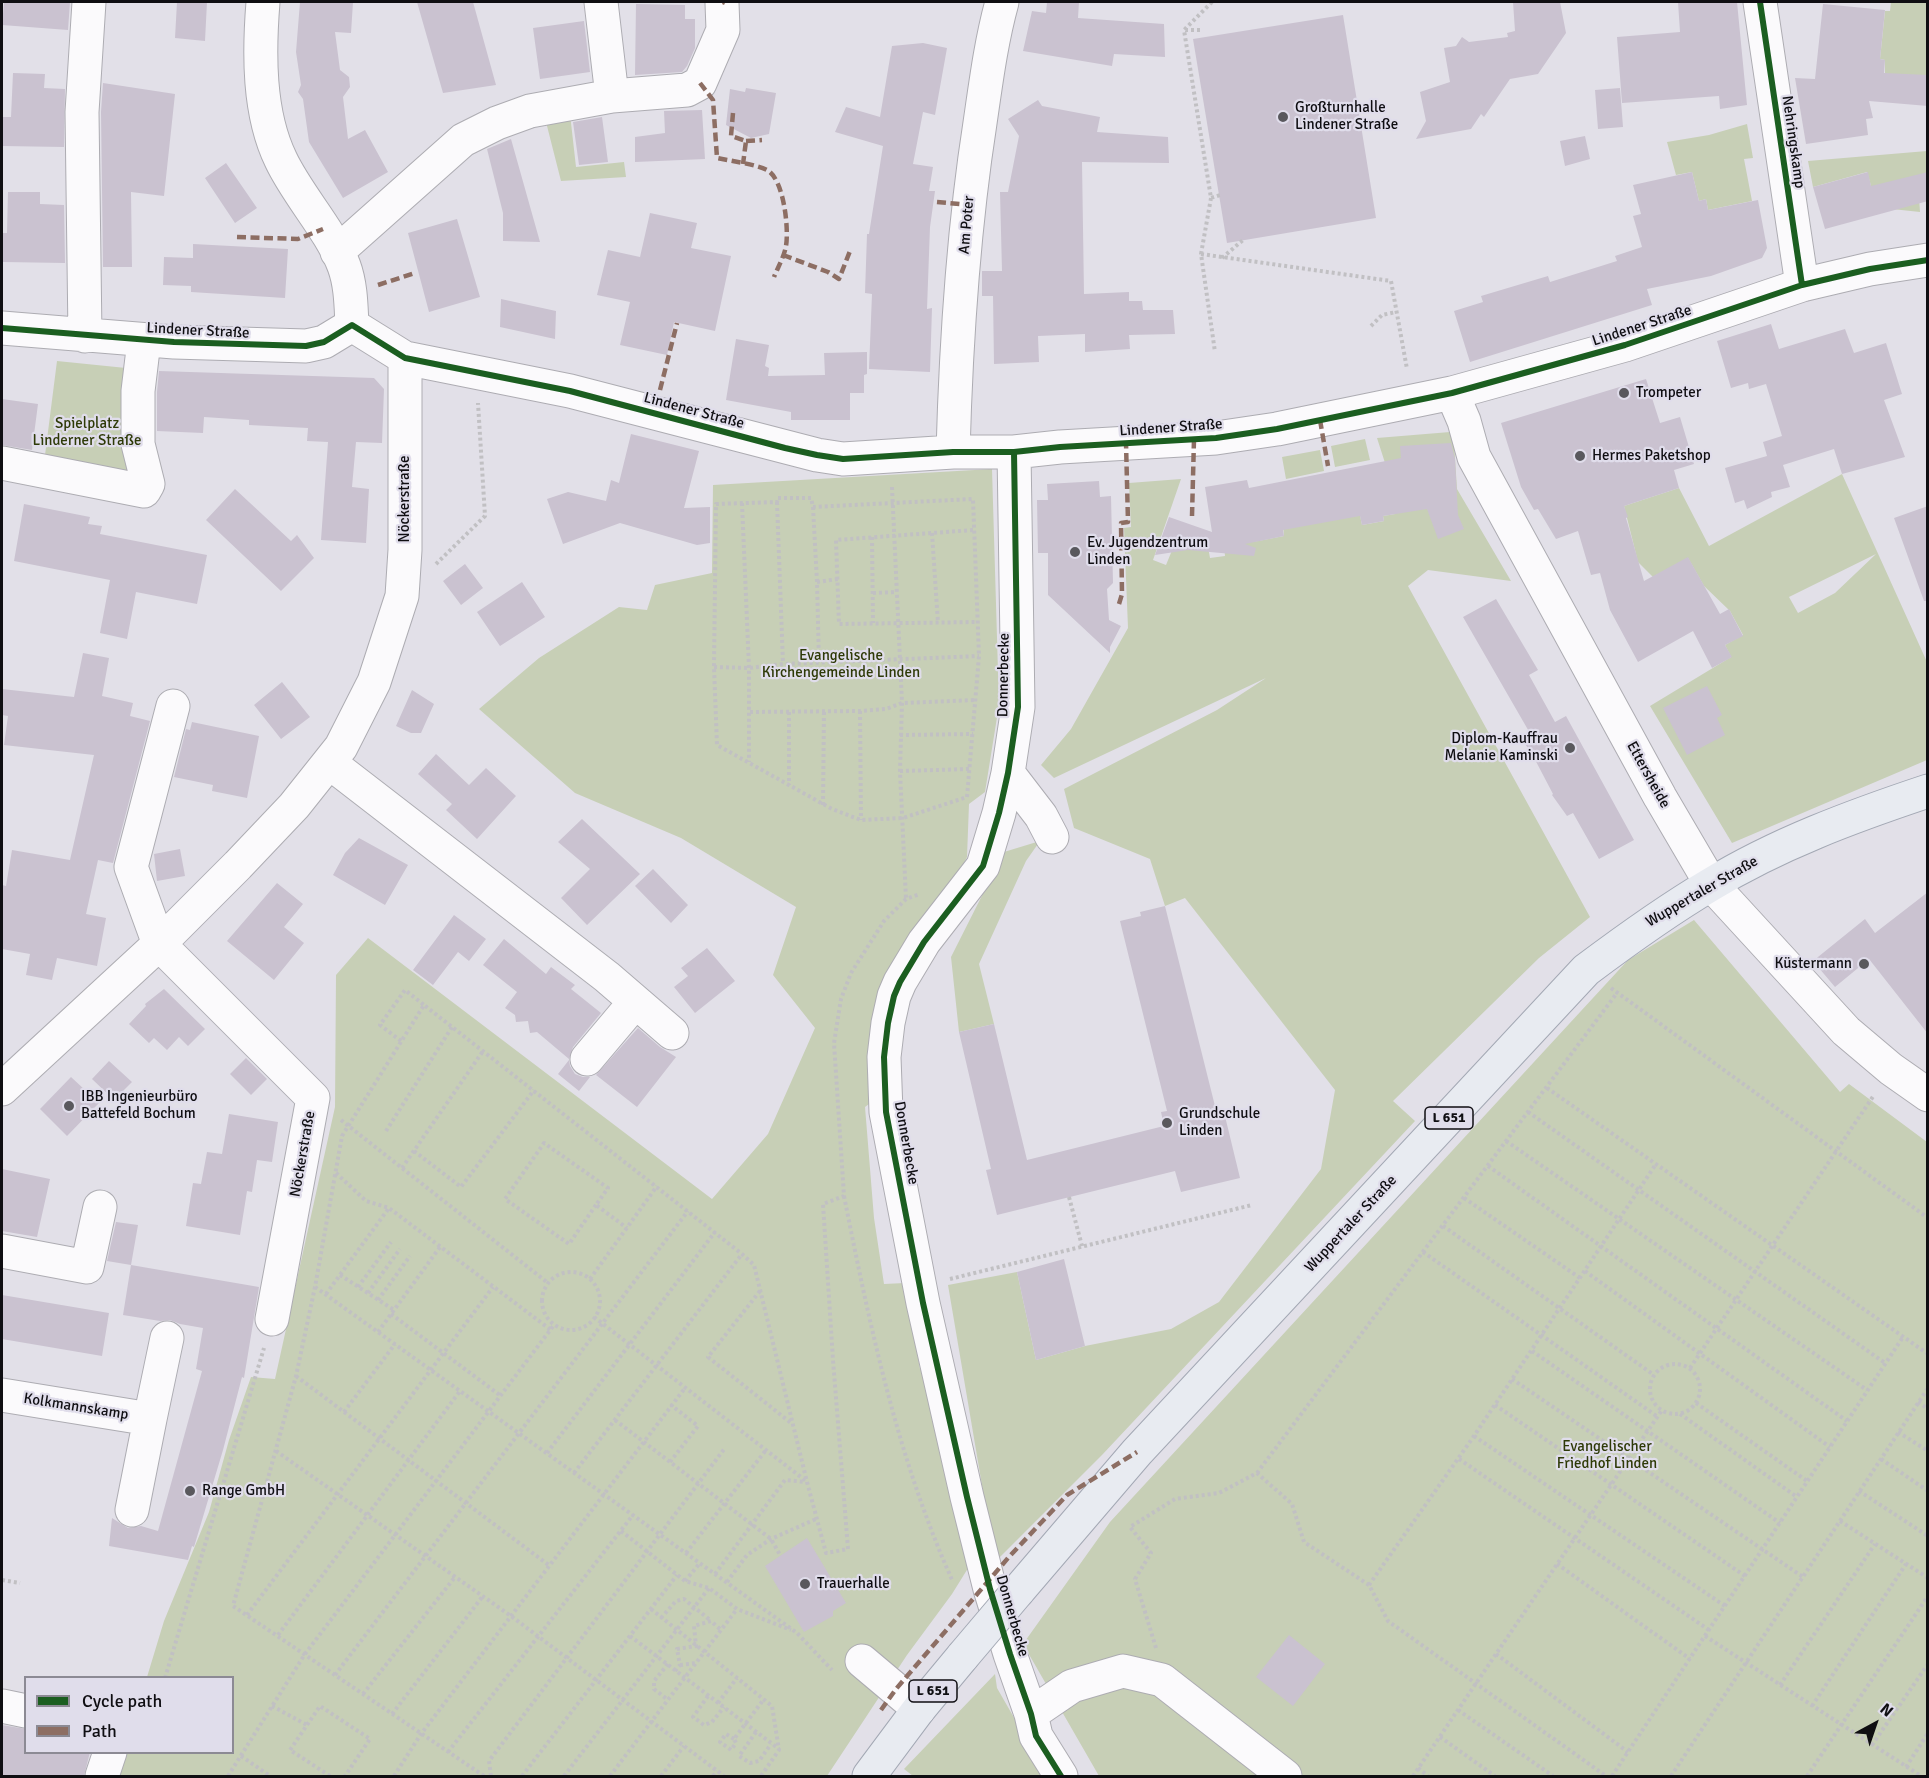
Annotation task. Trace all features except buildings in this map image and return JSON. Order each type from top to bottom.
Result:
[{"type":"main road","name":"Wuppertaler Straße","points":[[868,1776],[919,1708],[1137,1452],[1586,970],[1642,928],[1711,884],[1751,862],[1854,816],[1928,791]]},
{"type":"street","points":[[85,336],[82,112],[89,2]]},
{"type":"street","points":[[263,2],[260,70],[269,124],[279,157],[337,252],[345,271],[351,301],[352,325],[405,358]]},
{"type":"street","points":[[601,2],[612,96]]},
{"type":"street","name":"Am Poter","points":[[953,452],[960,309],[972,171],[991,45],[1002,2]]},
{"type":"street","name":"Nehringskamp","points":[[1760,2],[1802,285]]},
{"type":"street","points":[[337,252],[463,140],[497,123],[530,111],[612,96],[687,90],[700,83],[723,30],[722,3]]},
{"type":"street","name":"Lindener Straße","points":[[405,358],[570,391],[817,455],[843,459],[953,452],[1014,452],[1060,447],[1216,438],[1277,429],[1412,402],[1625,345],[1802,285],[1870,269],[1928,260]]},
{"type":"street","name":"Lindener Straße","points":[[2,328],[144,340],[258,346],[315,346],[335,337],[352,325]]},
{"type":"street","name":"Lindener Straße","points":[[2,463],[144,491],[148,484],[138,444],[138,391],[144,340]]},
{"type":"street","name":"Nöckerstraße","points":[[2,1089],[159,944],[294,806],[341,747],[374,682],[402,596],[405,550],[405,358]]},
{"type":"street","name":"Ettersheide","points":[[1452,393],[1464,420],[1474,457],[1660,798],[1711,884],[1846,1031],[1891,1069],[1928,1095]]},
{"type":"street","name":"Donnerbecke","points":[[1014,452],[1018,697],[1008,773],[983,867],[924,942],[907,968],[894,996],[885,1038],[886,1112],[920,1286],[990,1589],[1036,1736],[1061,1776]]},
{"type":"street","points":[[159,944],[131,867],[173,706]]},
{"type":"street","points":[[330,762],[607,977],[672,1033]]},
{"type":"street","points":[[1008,773],[1035,808],[1052,837]]},
{"type":"street","name":"Nöckerstraße","points":[[159,944],[313,1098],[273,1319]]},
{"type":"street","points":[[587,1059],[635,1002]]},
{"type":"street","points":[[2,1251],[87,1267],[100,1207]]},
{"type":"street","name":"Kolkmannskamp","points":[[132,1510],[167,1338]]},
{"type":"street","name":"Kolkmannskamp","points":[[2,1395],[150,1419]]},
{"type":"street","points":[[849,1668],[919,1708]]},
{"type":"street","points":[[1031,1714],[1072,1686],[1123,1671],[1162,1680],[1271,1772]]},
{"type":"street","points":[[2,1706],[24,1711]]},
{"type":"street","points":[[102,1776],[109,1754]]},
{"type":"path","points":[[1184,30],[1212,2]]},
{"type":"path","points":[[1184,30],[1203,30]]},
{"type":"path","points":[[1184,30],[1211,198],[1202,254],[1215,352]]},
{"type":"path","points":[[1211,198],[1220,195]]},
{"type":"path","points":[[1222,258],[1243,240]]},
{"type":"path","points":[[1202,254],[1391,281],[1412,402]]},
{"type":"path","points":[[1371,326],[1382,315],[1396,312]]},
{"type":"path","points":[[463,537],[485,516],[476,372]]},
{"type":"path","points":[[890,456],[902,703],[900,771],[906,899]]},
{"type":"path","points":[[783,664],[778,498],[811,498],[817,582],[819,662]]},
{"type":"path","points":[[777,502],[716,504],[714,667],[717,745],[823,805],[861,820],[903,818],[967,797],[979,656],[973,499],[813,507]]},
{"type":"path","points":[[742,503],[749,668],[749,762]]},
{"type":"path","points":[[973,530],[836,540],[839,624],[977,622]]},
{"type":"path","points":[[932,533],[938,623]]},
{"type":"path","points":[[872,537],[873,623]]},
{"type":"path","points":[[817,582],[838,579]]},
{"type":"path","points":[[873,593],[897,591]]},
{"type":"path","points":[[714,667],[749,668],[819,662],[979,656]]},
{"type":"path","points":[[750,712],[860,711],[886,709],[902,703],[976,700]]},
{"type":"path","points":[[823,805],[824,711]]},
{"type":"path","points":[[860,711],[861,820]]},
{"type":"path","points":[[789,712],[789,785]]},
{"type":"path","points":[[900,735],[973,734]]},
{"type":"path","points":[[900,771],[970,769]]},
{"type":"path","points":[[919,1495],[868,1319],[844,1196],[834,1043],[841,999],[851,973],[884,921],[906,899],[934,889],[965,889]]},
{"type":"path","points":[[1586,970],[1928,1218]]},
{"type":"path","points":[[401,1041],[380,1025],[405,990],[657,1186],[754,1265],[826,1553],[848,1549],[823,1204],[844,1196]]},
{"type":"path","points":[[1162,1680],[1155,1643],[1136,1579],[1151,1553],[1130,1527],[1174,1499],[1219,1493],[1257,1473],[1617,993]]},
{"type":"path","points":[[424,1005],[342,1136],[315,1287],[296,1376],[233,1605],[484,1776]]},
{"type":"path","points":[[387,1131],[452,1027]]},
{"type":"path","points":[[402,1168],[483,1051]]},
{"type":"path","points":[[1690,1368],[1891,1069]]},
{"type":"path","points":[[1546,1088],[1928,1353]]},
{"type":"path","points":[[414,1151],[461,1187],[534,1090]]},
{"type":"path","points":[[313,1098],[548,1283]]},
{"type":"path","points":[[1528,1112],[1885,1363]]},
{"type":"path","points":[[1506,1141],[1867,1390]]},
{"type":"path","points":[[544,1143],[608,1188],[596,1206],[569,1244],[505,1199],[544,1143]]},
{"type":"path","points":[[1370,1585],[1459,1459],[1656,1164]]},
{"type":"path","points":[[1488,1166],[1847,1421]]},
{"type":"path","points":[[336,1173],[366,1201],[388,1208],[550,1330]]},
{"type":"path","points":[[590,1279],[657,1186]]},
{"type":"path","points":[[1069,1197],[1082,1246]]},
{"type":"path","points":[[1464,1198],[1580,1278]]},
{"type":"path","points":[[920,1286],[1252,1205]]},
{"type":"path","points":[[596,1206],[627,1228]]},
{"type":"path","points":[[326,1294],[388,1208]]},
{"type":"path","points":[[335,1675],[688,1211]]},
{"type":"path","points":[[1443,1226],[1654,1375]]},
{"type":"path","points":[[547,1453],[715,1232]]},
{"type":"path","points":[[358,1287],[391,1242]]},
{"type":"path","points":[[378,1332],[440,1247]]},
{"type":"path","points":[[368,1293],[400,1249]]},
{"type":"path","points":[[1423,1252],[1658,1417]]},
{"type":"path","points":[[574,1473],[742,1254]]},
{"type":"path","points":[[378,1300],[410,1256]]},
{"type":"path","points":[[1585,1271],[1830,1447]]},
{"type":"path","points":[[568,1273],[579,1274],[590,1279],[597,1289],[600,1301],[597,1314],[590,1323],[579,1329],[566,1330],[554,1325],[543,1310],[542,1301],[548,1283],[557,1276],[568,1273]]},
{"type":"path","points":[[340,1275],[378,1300],[501,1396]]},
{"type":"path","points":[[315,1287],[849,1668]]},
{"type":"path","points":[[247,1615],[493,1287]]},
{"type":"path","points":[[760,1291],[708,1357],[793,1424]]},
{"type":"path","points":[[594,1317],[807,1482]]},
{"type":"path","points":[[165,1676],[273,1319]]},
{"type":"path","points":[[228,1776],[304,1654],[554,1325]]},
{"type":"path","points":[[1612,1776],[1903,1337]]},
{"type":"path","points":[[344,1412],[395,1344]]},
{"type":"path","points":[[1531,1350],[1780,1522]]},
{"type":"path","points":[[1679,1414],[1696,1403],[1700,1394],[1700,1383],[1690,1368],[1682,1364],[1672,1364],[1664,1366],[1651,1380],[1650,1391],[1653,1401],[1662,1410],[1679,1414],[1797,1497]]},
{"type":"path","points":[[296,1376],[550,1566]]},
{"type":"path","points":[[1512,1379],[1803,1577]]},
{"type":"path","points":[[394,1776],[421,1734],[685,1388]]},
{"type":"path","points":[[1671,1776],[1928,1388]]},
{"type":"path","points":[[278,1636],[460,1390]]},
{"type":"path","points":[[1918,1402],[1928,1408]]},
{"type":"path","points":[[1696,1403],[1808,1481]]},
{"type":"path","points":[[1495,1405],[1745,1576]]},
{"type":"path","points":[[670,1462],[698,1426],[671,1406]]},
{"type":"path","points":[[1413,1776],[1662,1410]]},
{"type":"path","points":[[615,1420],[771,1539],[780,1555]]},
{"type":"path","points":[[1898,1432],[1928,1451]]},
{"type":"path","points":[[1474,1436],[1725,1606]]},
{"type":"path","points":[[491,1776],[489,1761],[725,1448]]},
{"type":"path","points":[[686,1553],[766,1450]]},
{"type":"path","points":[[276,1451],[511,1616],[724,1776]]},
{"type":"path","points":[[1459,1459],[1709,1630]]},
{"type":"path","points":[[1881,1459],[1928,1491]]},
{"type":"path","points":[[1257,1473],[1292,1504],[1304,1542],[1370,1585],[1388,1621],[1606,1776]]},
{"type":"path","points":[[715,1574],[785,1480],[807,1482]]},
{"type":"path","points":[[1859,1491],[1928,1536]]},
{"type":"path","points":[[448,1752],[633,1515]]},
{"type":"path","points":[[727,1582],[747,1555],[771,1539],[816,1519]]},
{"type":"path","points":[[1840,1521],[1928,1578]]},
{"type":"path","points":[[621,1531],[685,1581],[709,1588],[737,1609],[797,1633]]},
{"type":"path","points":[[1780,1685],[1875,1544]]},
{"type":"path","points":[[685,1581],[700,1563]]},
{"type":"path","points":[[1557,1564],[1690,1659]]},
{"type":"path","points":[[1812,1706],[1906,1564]]},
{"type":"path","points":[[522,1776],[677,1575]]},
{"type":"path","points":[[363,1694],[455,1577]]},
{"type":"path","points":[[2,1580],[20,1583]]},
{"type":"path","points":[[564,1776],[709,1588]]},
{"type":"path","points":[[392,1714],[483,1596]]},
{"type":"path","points":[[1807,1776],[1928,1596]]},
{"type":"path","points":[[661,1618],[676,1601],[684,1599],[722,1629]]},
{"type":"path","points":[[610,1776],[737,1609]]},
{"type":"path","points":[[651,1610],[772,1706],[779,1750],[761,1776]]},
{"type":"path","points":[[696,1646],[694,1626],[711,1621]]},
{"type":"path","points":[[630,1636],[779,1750]]},
{"type":"path","points":[[1705,1636],[1921,1776]]},
{"type":"path","points":[[680,1665],[677,1649],[696,1646]]},
{"type":"path","points":[[1496,1654],[1628,1752]]},
{"type":"path","points":[[675,1671],[680,1665],[697,1663]]},
{"type":"path","points":[[668,1664],[654,1681],[654,1689],[668,1700]]},
{"type":"path","points":[[1872,1745],[1928,1664]]},
{"type":"path","points":[[718,1703],[737,1678]]},
{"type":"path","points":[[708,1696],[693,1717],[704,1725],[712,1722],[724,1707]]},
{"type":"path","points":[[734,1739],[764,1699]]},
{"type":"path","points":[[272,1706],[307,1725]]},
{"type":"path","points":[[330,1776],[291,1750],[320,1706],[370,1739],[345,1776]]},
{"type":"path","points":[[1458,1709],[1553,1776]]},
{"type":"path","points":[[756,1732],[739,1756],[750,1763],[759,1761],[771,1744]]},
{"type":"path","points":[[1906,1767],[1928,1733]]},
{"type":"path","points":[[1440,1737],[1495,1776]]},
{"type":"path","points":[[661,1776],[684,1746]]},
{"type":"path","points":[[241,1756],[270,1776]]},
{"type":"path","points":[[1418,1768],[1428,1776]]},
{"type":"path","points":[[713,1776],[717,1771]]},
{"type":"green space","points":[[1891,2],[1927,2],[1927,75],[1885,83],[1885,60],[1880,59],[1885,11],[1890,11]]},
{"type":"green space","points":[[570,114],[576,167],[624,162],[626,177],[561,181],[546,122]]},
{"type":"green space","points":[[1747,124],[1753,158],[1744,159],[1752,201],[1708,210],[1706,199],[1699,201],[1692,172],[1676,175],[1667,142],[1709,135]]},
{"type":"green space","points":[[1927,151],[1927,181],[1918,182],[1920,212],[1892,209],[1871,186],[1867,172],[1813,187],[1808,161]]},
{"type":"green space","name":"Spielplatz Linderner Straße","points":[[57,361],[126,368],[131,466],[117,479],[44,463]]},
{"type":"green space","points":[[1450,432],[1454,443],[1457,489],[1511,581],[1428,570],[1408,586],[1590,917],[1539,958],[1393,1101],[1415,1121],[1102,1455],[995,1562],[948,1285],[1017,1272],[1036,1360],[1085,1346],[1171,1329],[1219,1302],[1321,1169],[1335,1090],[1185,898],[1165,906],[1150,859],[1074,828],[1064,789],[1217,710],[1266,678],[1054,778],[1041,765],[1071,729],[1128,628],[1124,528],[1131,527],[1129,483],[1181,479],[1153,560],[1166,565],[1173,548],[1208,547],[1210,558],[1225,556],[1224,544],[1284,536],[1283,525],[1360,515],[1362,525],[1384,521],[1383,516],[1395,514],[1386,466],[1377,438]]},
{"type":"green space","points":[[1365,439],[1370,460],[1335,467],[1331,446]]},
{"type":"green space","points":[[1320,450],[1324,471],[1286,479],[1282,457]]},
{"type":"green space","name":"Evangelische Kirchengemeinde Linden","points":[[992,469],[999,705],[985,792],[969,804],[967,857],[928,936],[901,1020],[893,1086],[865,1107],[874,1218],[884,1284],[905,1283],[920,1369],[941,1389],[975,1557],[827,1776],[117,1776],[124,1754],[234,1754],[234,1676],[147,1676],[164,1621],[209,1512],[229,1440],[251,1377],[275,1379],[335,1107],[336,975],[368,938],[712,1199],[768,1134],[815,1028],[773,975],[796,907],[681,838],[575,793],[479,709],[539,658],[619,607],[647,610],[655,585],[712,573],[713,485]]},
{"type":"green space","points":[[1842,474],[1927,662],[1927,760],[1732,843],[1650,706],[1731,657],[1725,645],[1743,635],[1730,611],[1704,586],[1688,558],[1653,577],[1638,562],[1624,506],[1679,488],[1709,546]],"holes":[[[1876,554],[1835,593],[1798,613],[1789,597]]]},
{"type":"green space","points":[[1040,841],[1026,861],[979,964],[994,1024],[959,1032],[951,957],[1004,852]]},
{"type":"green space","name":"Evangelischer Friedhof Linden","points":[[1694,920],[1840,1092],[1849,1084],[1927,1142],[1927,1776],[1099,1776],[1023,1644],[1110,1522],[1628,960]]},
{"type":"green space","points":[[995,1674],[997,1688],[1036,1756],[1051,1776],[913,1776],[904,1769]]},
{"type":"marked path","points":[[700,83],[713,100],[717,158],[750,164],[767,170],[778,183],[786,217],[787,238],[784,254],[774,277]]},
{"type":"marked path","points":[[733,113],[731,136],[746,141],[743,164]]},
{"type":"marked path","points":[[746,141],[762,140]]},
{"type":"marked path","points":[[937,202],[969,205]]},
{"type":"marked path","points":[[237,237],[298,239],[323,229]]},
{"type":"marked path","points":[[783,255],[828,272],[839,279],[850,251]]},
{"type":"marked path","points":[[378,285],[415,273]]},
{"type":"marked path","points":[[660,390],[677,323]]},
{"type":"marked path","points":[[1320,420],[1328,466]]},
{"type":"marked path","points":[[1192,516],[1194,439]]},
{"type":"marked path","points":[[1119,604],[1122,594],[1121,523],[1128,522],[1126,443]]},
{"type":"marked path","points":[[881,1710],[896,1689],[1008,1558],[1067,1495],[1137,1452]]},
{"type":"cycle path","points":[[1760,2],[1802,285]]},
{"type":"cycle path","points":[[2,328],[174,342],[306,346],[324,342],[352,325],[405,358],[570,391],[785,448],[843,459],[953,452],[1014,452],[1060,447],[1216,438],[1277,429],[1452,393],[1625,345],[1802,285],[1870,269],[1928,260]]},
{"type":"cycle path","points":[[1014,452],[1018,707],[1008,773],[983,866],[924,942],[900,982],[894,996],[888,1023],[884,1057],[886,1112],[923,1303],[967,1497],[990,1589],[1036,1736],[1061,1776]]},
{"type":"place","name":"Großturnhalle Lindener Straße","points":[[1283,117]]},
{"type":"place","name":"Trompeter","points":[[1624,393]]},
{"type":"place","name":"Hermes Paketshop","points":[[1580,456]]},
{"type":"place","name":"Ev. Jugendzentrum Linden","points":[[1075,552]]},
{"type":"place","name":"Diplom-Kauffrau Melanie Kaminski","points":[[1570,748]]},
{"type":"place","name":"Küstermann","points":[[1864,964]]},
{"type":"place","name":"IBB Ingenieurbüro Battefeld Bochum","points":[[69,1106]]},
{"type":"place","name":"Grundschule Linden","points":[[1167,1123]]},
{"type":"place","name":"Range GmbH","points":[[190,1491]]},
{"type":"place","name":"Trauerhalle","points":[[805,1584]]}]
